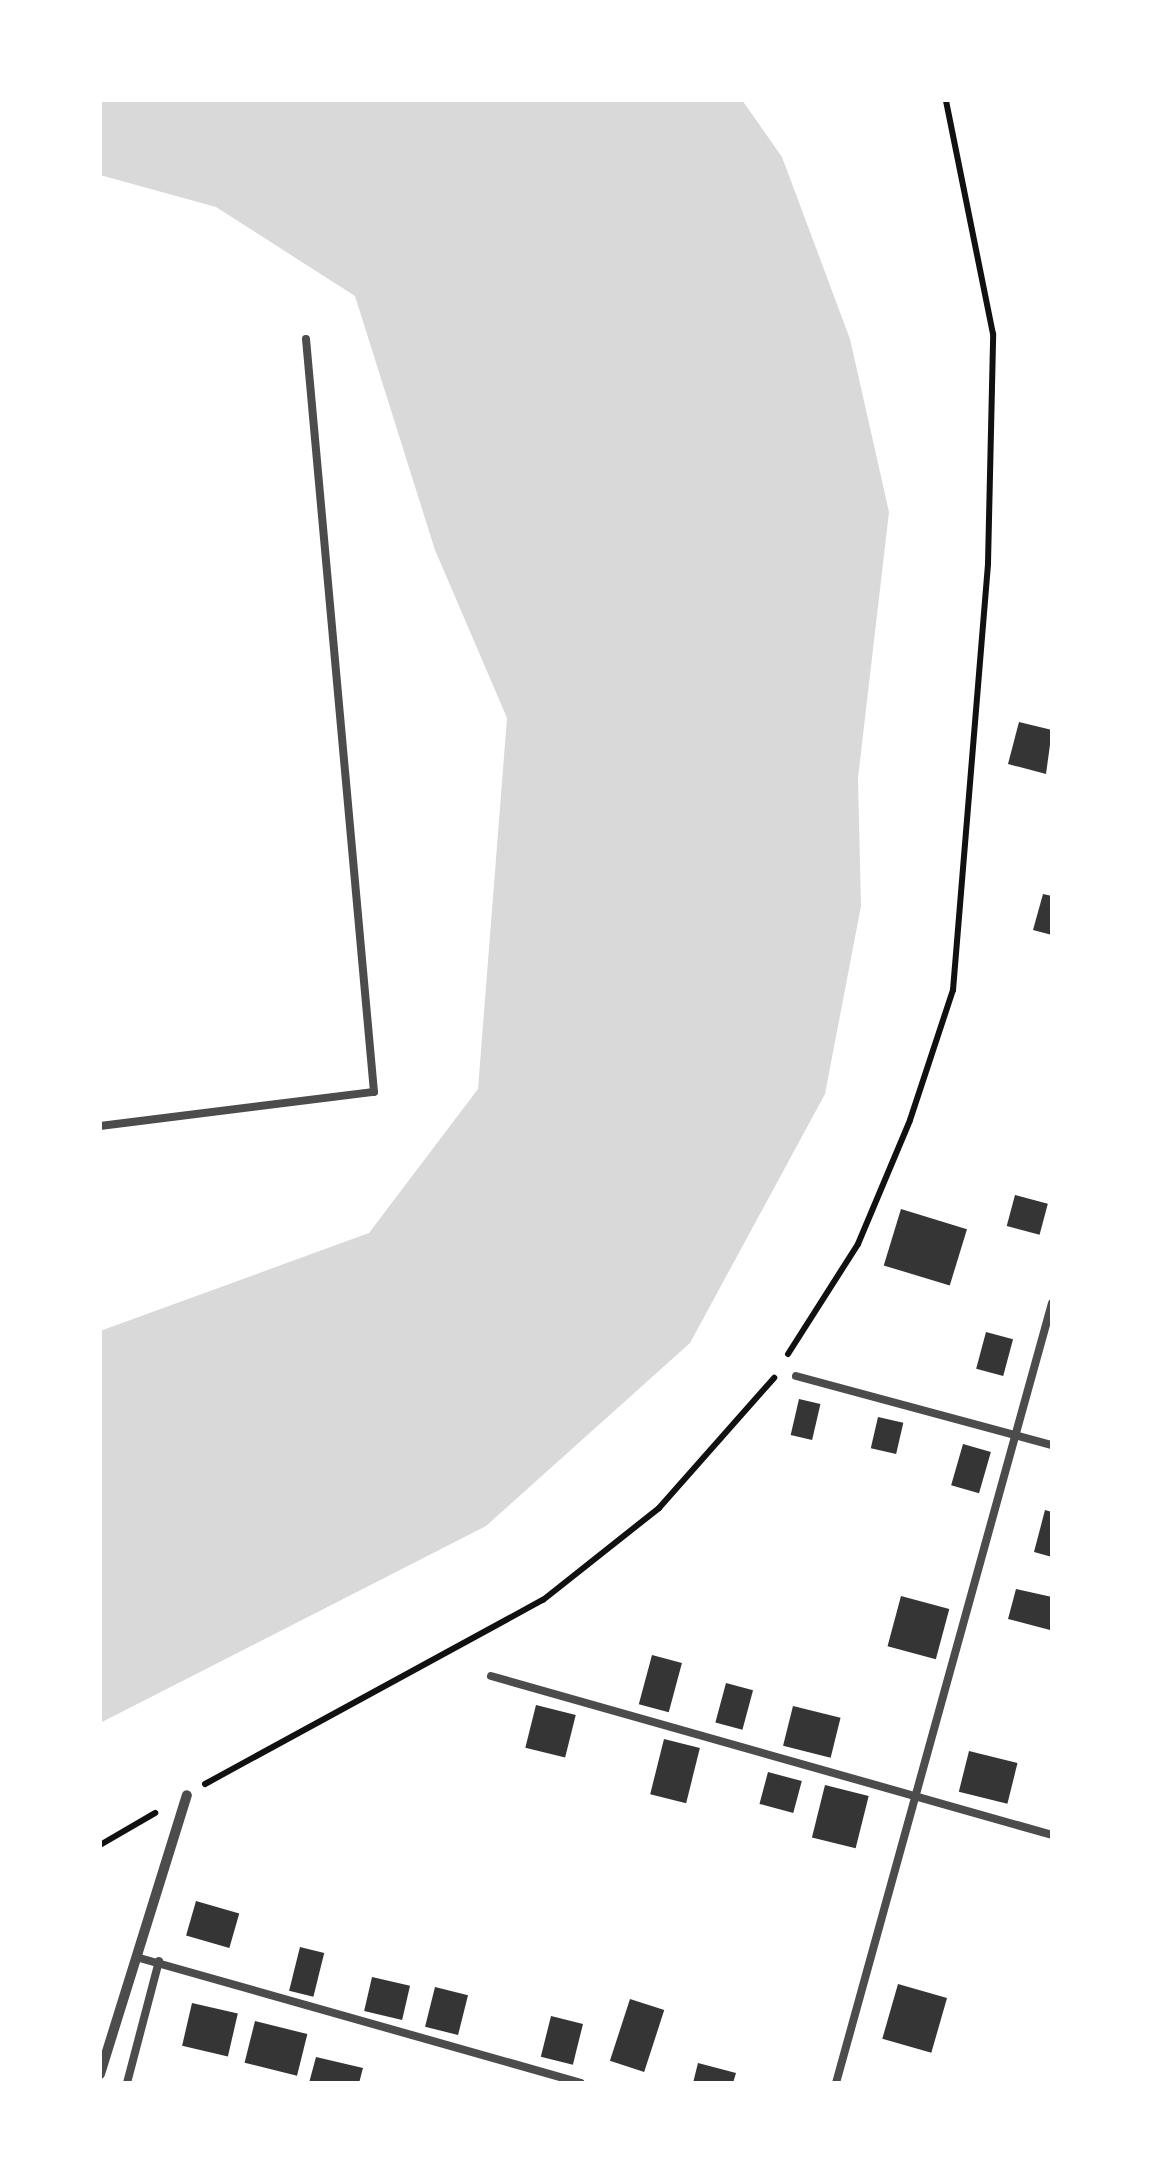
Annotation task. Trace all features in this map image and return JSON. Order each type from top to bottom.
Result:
[{"type":"street","points":[[100,2074],[187,1795]]},
{"type":"lane","points":[[100,1126],[374,1092],[306,339]]},
{"type":"lane","points":[[836,2083],[1012,1434],[1052,1303]]},
{"type":"lane","points":[[796,1376],[1052,1445]]},
{"type":"lane","points":[[491,1676],[1052,1835]]},
{"type":"lane","points":[[136,1957],[581,2083]]},
{"type":"lane","points":[[127,2083],[159,1961]]},
{"type":"path","points":[[100,1845],[328,1712],[544,1600],[659,1508],[770,1384],[858,1244],[910,1120],[953,990],[977,742],[992,334],[946,100]]},
{"type":"shaded area","points":[[100,100],[742,100],[782,157],[850,339],[889,512],[858,778],[861,906],[825,1094],[690,1343],[486,1526],[100,1723],[100,1331],[369,1233],[478,1089],[507,718],[435,550],[355,296],[216,207],[100,175]]},
{"type":"building","points":[[1019,722],[1052,730],[1046,774],[1008,764]]},
{"type":"building","points":[[1043,894],[1052,896],[1052,935],[1033,930]]},
{"type":"building","points":[[1015,1195],[1048,1204],[1040,1235],[1007,1226]]},
{"type":"building","points":[[901,1209],[967,1229],[950,1286],[884,1265]]},
{"type":"building","points":[[986,1332],[1013,1339],[1003,1376],[976,1369]]},
{"type":"building","points":[[799,1399],[820,1404],[812,1440],[791,1435]]},
{"type":"building","points":[[878,1417],[903,1423],[896,1454],[871,1448]]},
{"type":"building","points":[[963,1444],[991,1452],[979,1493],[951,1485]]},
{"type":"building","points":[[1045,1510],[1052,1512],[1052,1557],[1034,1552]]},
{"type":"building","points":[[1016,1589],[1052,1597],[1050,1630],[1008,1619]]},
{"type":"building","points":[[901,1596],[949,1609],[936,1659],[888,1646]]},
{"type":"building","points":[[652,1655],[682,1663],[669,1712],[639,1704]]},
{"type":"building","points":[[726,1683],[753,1690],[742,1730],[715,1723]]},
{"type":"building","points":[[536,1705],[576,1715],[565,1758],[525,1748]]},
{"type":"building","points":[[793,1706],[841,1718],[831,1758],[783,1746]]},
{"type":"building","points":[[664,1739],[700,1748],[686,1803],[650,1794]]},
{"type":"building","points":[[969,1751],[1018,1763],[1007,1804],[959,1792]]},
{"type":"building","points":[[768,1772],[802,1781],[793,1813],[759,1804]]},
{"type":"building","points":[[825,1785],[869,1796],[856,1848],[812,1837]]},
{"type":"building","points":[[196,1901],[239,1913],[229,1948],[186,1936]]},
{"type":"building","points":[[300,1947],[324,1953],[313,1997],[289,1991]]},
{"type":"building","points":[[372,1977],[410,1986],[402,2020],[364,2011]]},
{"type":"building","points":[[898,1984],[947,1998],[931,2053],[882,2039]]},
{"type":"building","points":[[435,1987],[468,1995],[458,2035],[425,2027]]},
{"type":"building","points":[[630,1999],[664,2010],[644,2072],[610,2061]]},
{"type":"building","points":[[192,2003],[238,2014],[228,2056],[182,2046]]},
{"type":"building","points":[[551,2016],[583,2024],[573,2065],[541,2057]]},
{"type":"building","points":[[255,2021],[307,2034],[297,2076],[245,2063]]},
{"type":"building","points":[[316,2057],[363,2068],[359,2083],[309,2083]]},
{"type":"building","points":[[698,2063],[736,2073],[733,2083],[693,2083]]}]
